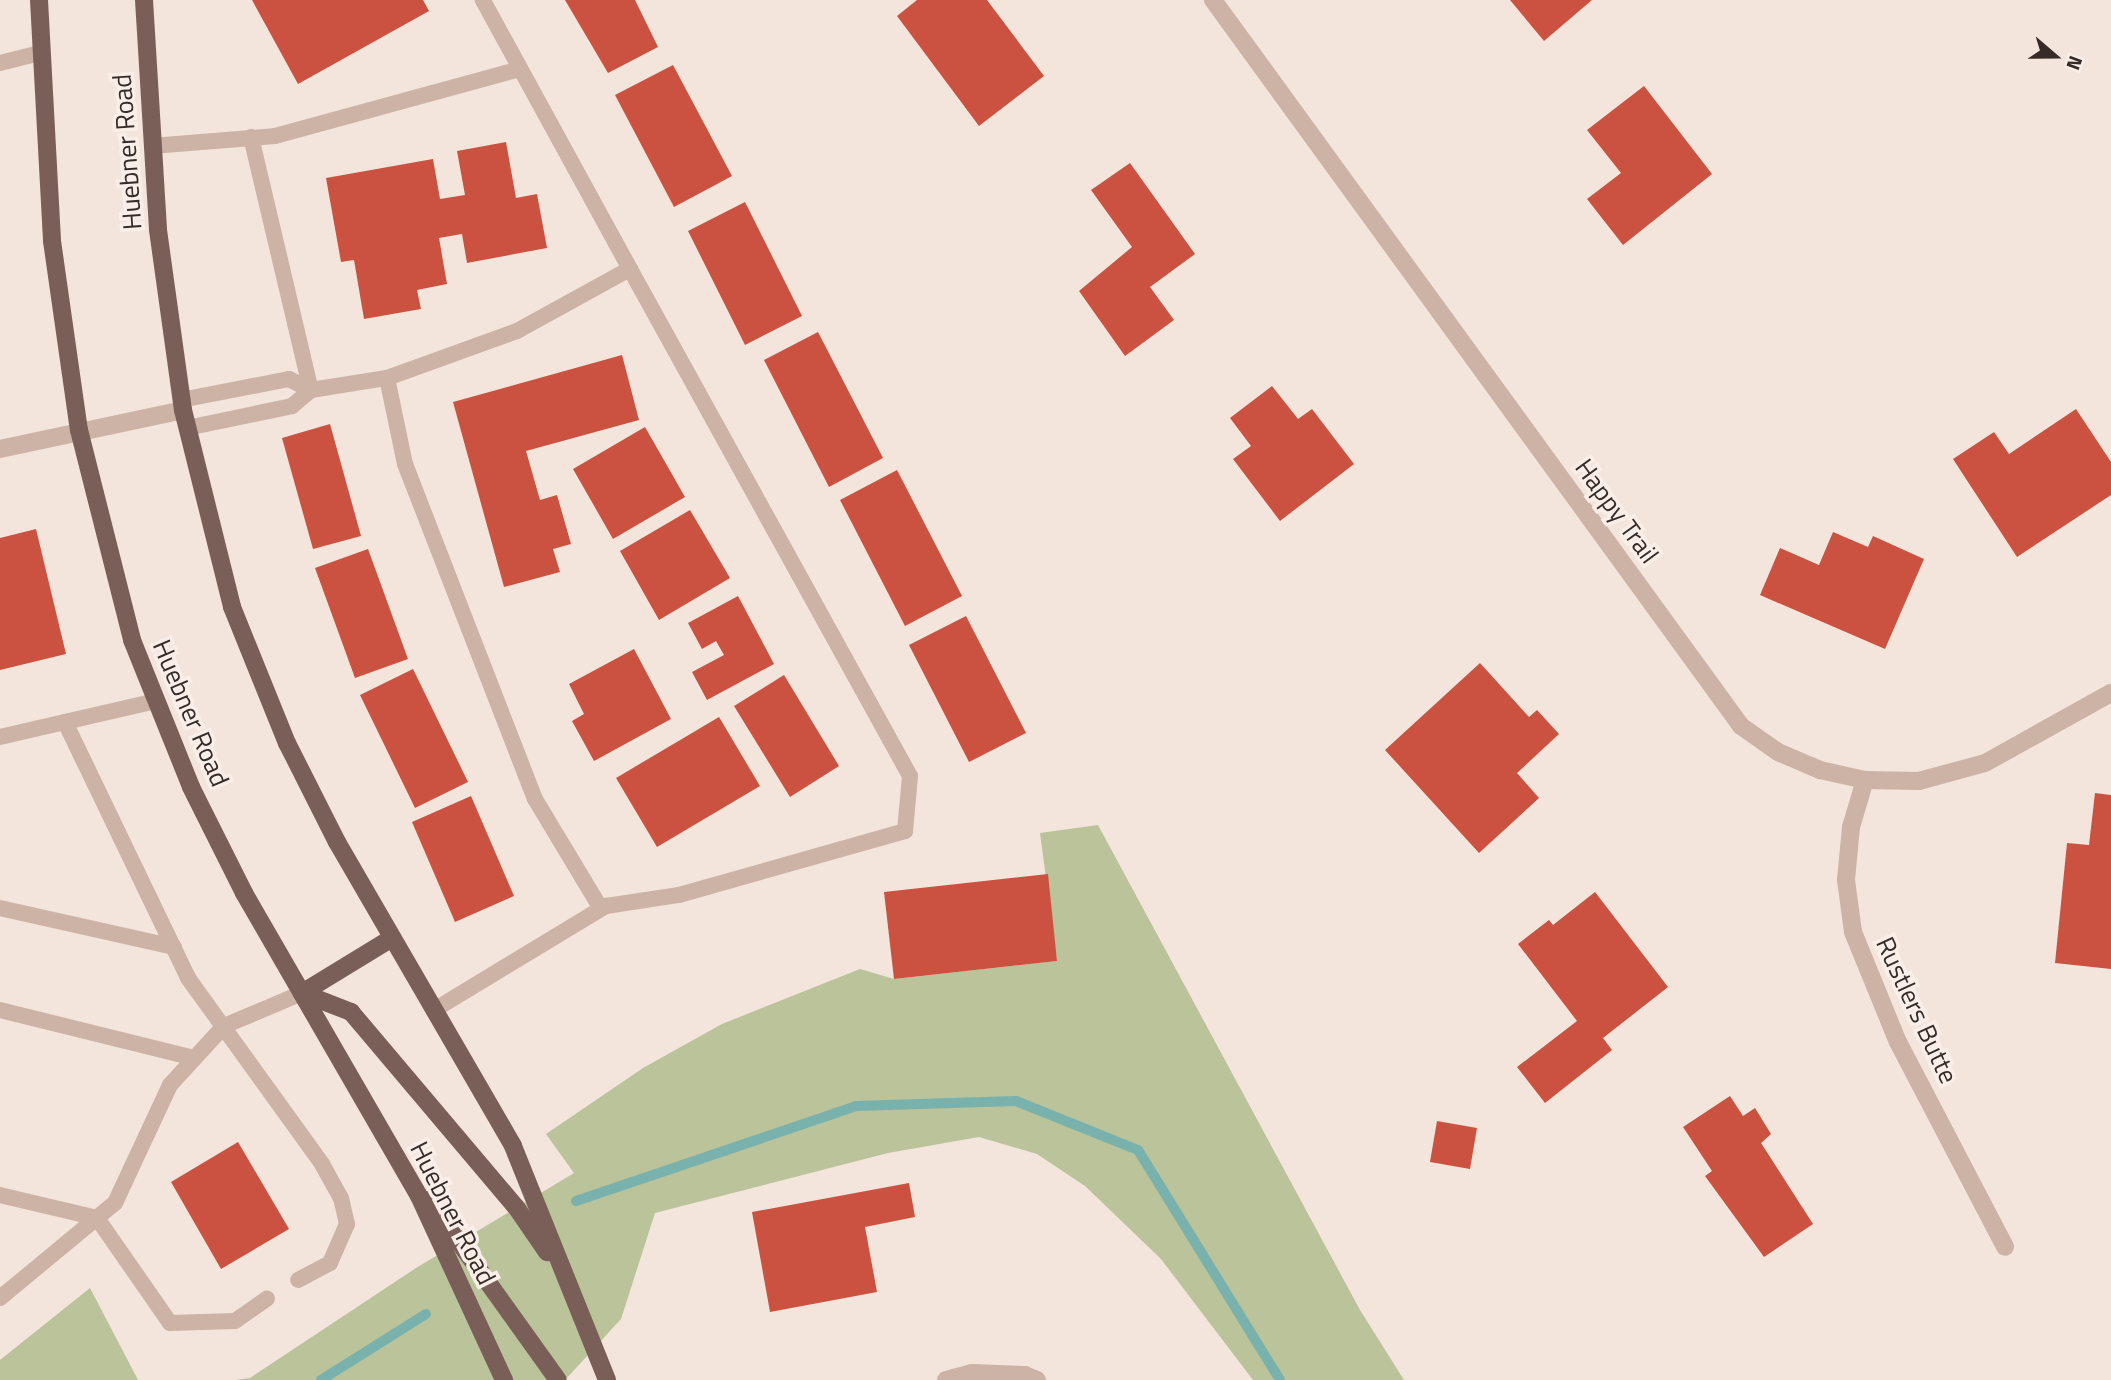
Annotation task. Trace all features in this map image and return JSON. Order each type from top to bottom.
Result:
[{"type":"main road","name":"Huebner Road","points":[[39,0],[52,241],[79,430],[132,640],[197,799],[302,993],[419,1196],[504,1380]]},
{"type":"main road","name":"Huebner Road","points":[[145,0],[158,230],[182,405],[237,619],[287,743],[392,938],[513,1146],[607,1380]]},
{"type":"main road","points":[[302,993],[392,938]]},
{"type":"main road","points":[[302,993],[351,1012],[516,1207],[564,1275]]},
{"type":"main road","points":[[392,1149],[558,1380]]},
{"type":"street","name":"Happy Trail","points":[[1213,0],[1741,726],[1778,752],[1809,765],[1865,780],[1919,781],[1985,763],[2111,693]]},
{"type":"street","points":[[0,449],[182,405]]},
{"type":"street","name":"Rustlers Butte","points":[[1865,780],[1851,827],[1847,866],[1853,932],[1898,1042],[2005,1247]]},
{"type":"street","points":[[946,1380],[972,1373],[1026,1375],[1037,1380]]},
{"type":"lane","points":[[434,1010],[601,909],[679,895],[905,831],[909,776],[483,0]]},
{"type":"lane","points":[[0,63],[40,53]]},
{"type":"lane","points":[[152,146],[275,135],[520,69]]},
{"type":"lane","points":[[251,138],[311,390]]},
{"type":"lane","points":[[187,428],[292,405],[311,390],[387,378],[517,331],[630,269]]},
{"type":"lane","points":[[387,378],[404,464],[535,799],[601,909]]},
{"type":"lane","points":[[182,405],[289,379],[311,390]]},
{"type":"lane","points":[[0,737],[156,701]]},
{"type":"lane","points":[[65,722],[188,978],[224,1026],[341,1198],[347,1224],[330,1263],[298,1280]]},
{"type":"lane","points":[[0,908],[174,947]]},
{"type":"lane","points":[[0,1298],[116,1203],[170,1085],[224,1026],[302,993]]},
{"type":"lane","points":[[0,1010],[194,1058]]},
{"type":"lane","points":[[0,1195],[97,1218],[170,1323],[235,1321],[267,1299]]},
{"type":"green space","points":[[1098,825],[1360,1310],[1404,1380],[1253,1380],[1161,1259],[1085,1186],[1037,1154],[979,1137],[888,1153],[655,1213],[621,1319],[565,1380],[235,1380],[250,1378],[416,1268],[574,1173],[546,1134],[643,1068],[722,1024],[860,969],[894,979],[1057,961],[1040,833]]},
{"type":"green space","points":[[90,1288],[138,1380],[0,1380],[0,1360]]},
{"type":"building","points":[[252,0],[423,0],[429,11],[298,84]]},
{"type":"building","points":[[565,0],[635,0],[658,47],[608,73]]},
{"type":"building","points":[[917,0],[987,0],[1044,76],[979,126],[897,16]]},
{"type":"building","points":[[1510,0],[1592,0],[1544,41]]},
{"type":"building","points":[[673,65],[732,176],[674,207],[615,95]]},
{"type":"building","points":[[1644,86],[1712,174],[1623,245],[1587,199],[1621,173],[1587,130]]},
{"type":"building","points":[[506,142],[516,198],[537,194],[547,248],[467,263],[462,234],[439,238],[447,284],[417,290],[421,309],[364,319],[354,260],[341,262],[326,178],[433,159],[440,199],[465,195],[457,151]]},
{"type":"building","points":[[1130,163],[1195,254],[1150,287],[1174,320],[1125,356],[1079,291],[1132,247],[1091,190]]},
{"type":"building","points":[[745,202],[802,316],[745,345],[688,231]]},
{"type":"building","points":[[818,332],[883,458],[829,487],[764,360]]},
{"type":"building","points":[[622,355],[639,420],[526,451],[540,500],[557,495],[571,544],[553,549],[560,572],[504,587],[453,402]]},
{"type":"building","points":[[1272,386],[1298,419],[1312,409],[1354,464],[1280,521],[1233,459],[1251,446],[1230,418]]},
{"type":"building","points":[[2076,409],[2111,462],[2111,495],[2017,557],[1953,459],[1994,432],[2009,454]]},
{"type":"building","points":[[330,424],[361,536],[313,549],[282,438]]},
{"type":"building","points":[[645,427],[685,497],[613,539],[573,469]]},
{"type":"building","points":[[897,470],[962,596],[905,626],[840,500]]},
{"type":"building","points":[[690,510],[730,578],[659,620],[620,551]]},
{"type":"building","points":[[36,529],[66,654],[0,670],[0,538]]},
{"type":"building","points":[[1833,532],[1868,547],[1873,536],[1924,559],[1885,649],[1760,595],[1780,548],[1819,565]]},
{"type":"building","points":[[368,549],[408,659],[355,678],[315,568]]},
{"type":"building","points":[[738,596],[774,664],[707,700],[692,672],[724,655],[716,641],[702,649],[688,623]]},
{"type":"building","points":[[966,616],[1026,733],[969,762],[909,645]]},
{"type":"building","points":[[634,649],[671,719],[594,761],[572,721],[584,714],[569,684]]},
{"type":"building","points":[[1480,663],[1529,717],[1537,710],[1559,734],[1517,773],[1539,798],[1479,853],[1385,750]]},
{"type":"building","points":[[413,669],[468,782],[415,808],[360,695]]},
{"type":"building","points":[[784,675],[839,766],[790,797],[734,706]]},
{"type":"building","points":[[719,717],[760,786],[657,847],[616,778]]},
{"type":"building","points":[[2095,793],[2111,795],[2111,969],[2055,963],[2067,843],[2089,845]]},
{"type":"building","points":[[471,796],[514,896],[455,922],[412,822]]},
{"type":"building","points":[[1048,874],[1057,961],[894,979],[884,892]]},
{"type":"building","points":[[1595,892],[1668,987],[1603,1038],[1612,1050],[1545,1103],[1517,1067],[1577,1021],[1518,944],[1549,920],[1553,925]]},
{"type":"building","points":[[1730,1096],[1743,1116],[1755,1108],[1771,1134],[1761,1143],[1813,1224],[1764,1257],[1705,1176],[1712,1171],[1683,1127]]},
{"type":"building","points":[[1437,1121],[1477,1128],[1470,1169],[1430,1162]]},
{"type":"building","points":[[238,1142],[289,1229],[221,1269],[171,1182]]},
{"type":"building","points":[[909,1183],[915,1217],[865,1227],[877,1292],[770,1312],[752,1212]]},
{"type":"waterway","points":[[576,1201],[856,1106],[1016,1101],[1138,1150],[1280,1380]]},
{"type":"waterway","points":[[321,1380],[426,1314]]}]
